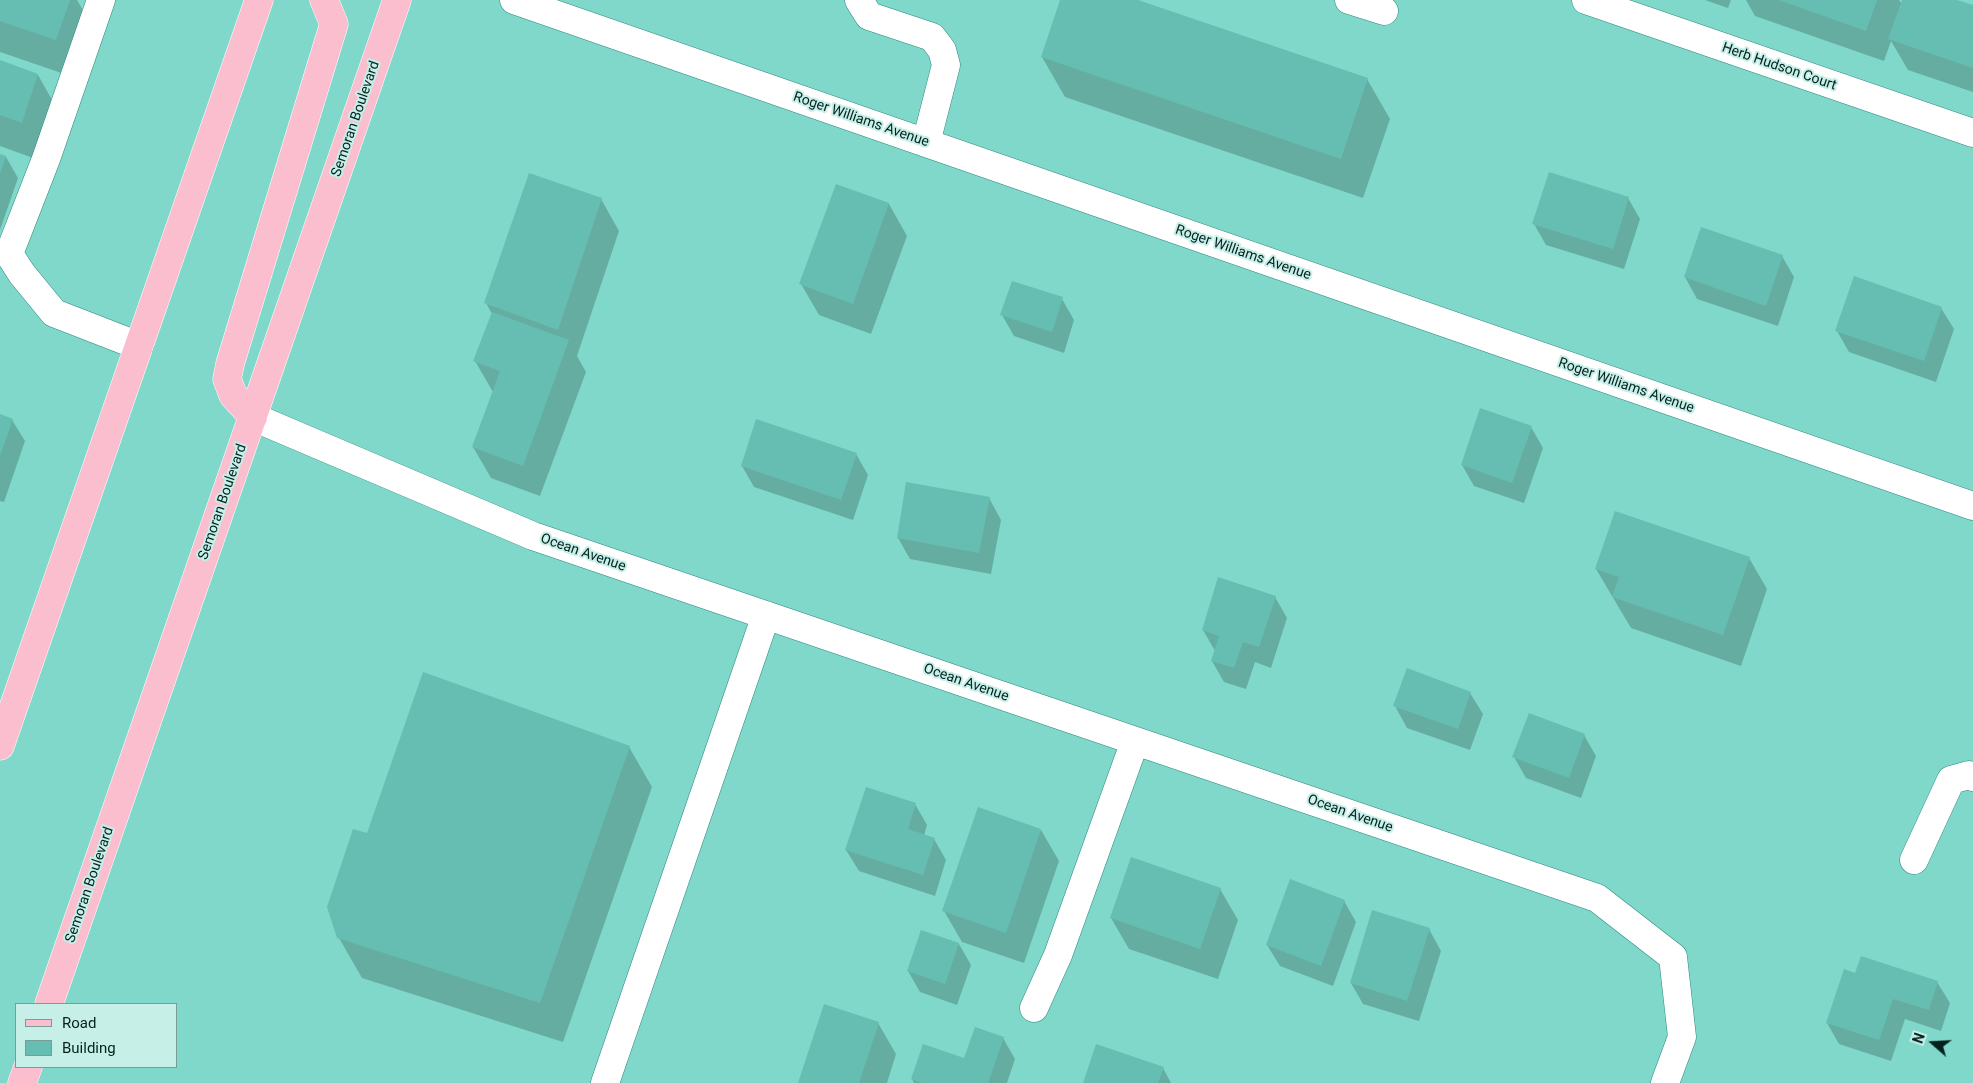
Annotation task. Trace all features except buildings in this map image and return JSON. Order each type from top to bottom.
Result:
[{"type":"main road","points":[[0,746],[259,0]]},
{"type":"main road","points":[[253,417],[233,395],[227,379],[334,24],[324,0]]},
{"type":"main road","name":"Semoran Boulevard","points":[[49,1003],[397,0]]},
{"type":"main road","points":[[22,1083],[28,1068]]},
{"type":"street","points":[[102,0],[46,159],[4,253],[54,313],[139,346]]},
{"type":"street","name":"Roger Williams Avenue","points":[[514,0],[1973,506]]},
{"type":"street","points":[[859,0],[869,16],[932,38],[942,50],[946,65],[926,143]]},
{"type":"street","points":[[1349,0],[1384,11]]},
{"type":"street","name":"Herb Hudson Court","points":[[1586,0],[1973,133]]},
{"type":"street","name":"Ocean Avenue","points":[[253,417],[532,536],[1597,898],[1673,957],[1682,1037],[1665,1083]]},
{"type":"street","points":[[605,1083],[766,615]]},
{"type":"street","points":[[1034,1008],[1058,955],[1135,741]]},
{"type":"street","points":[[1914,860],[1951,780],[1969,775],[1973,776]]}]
